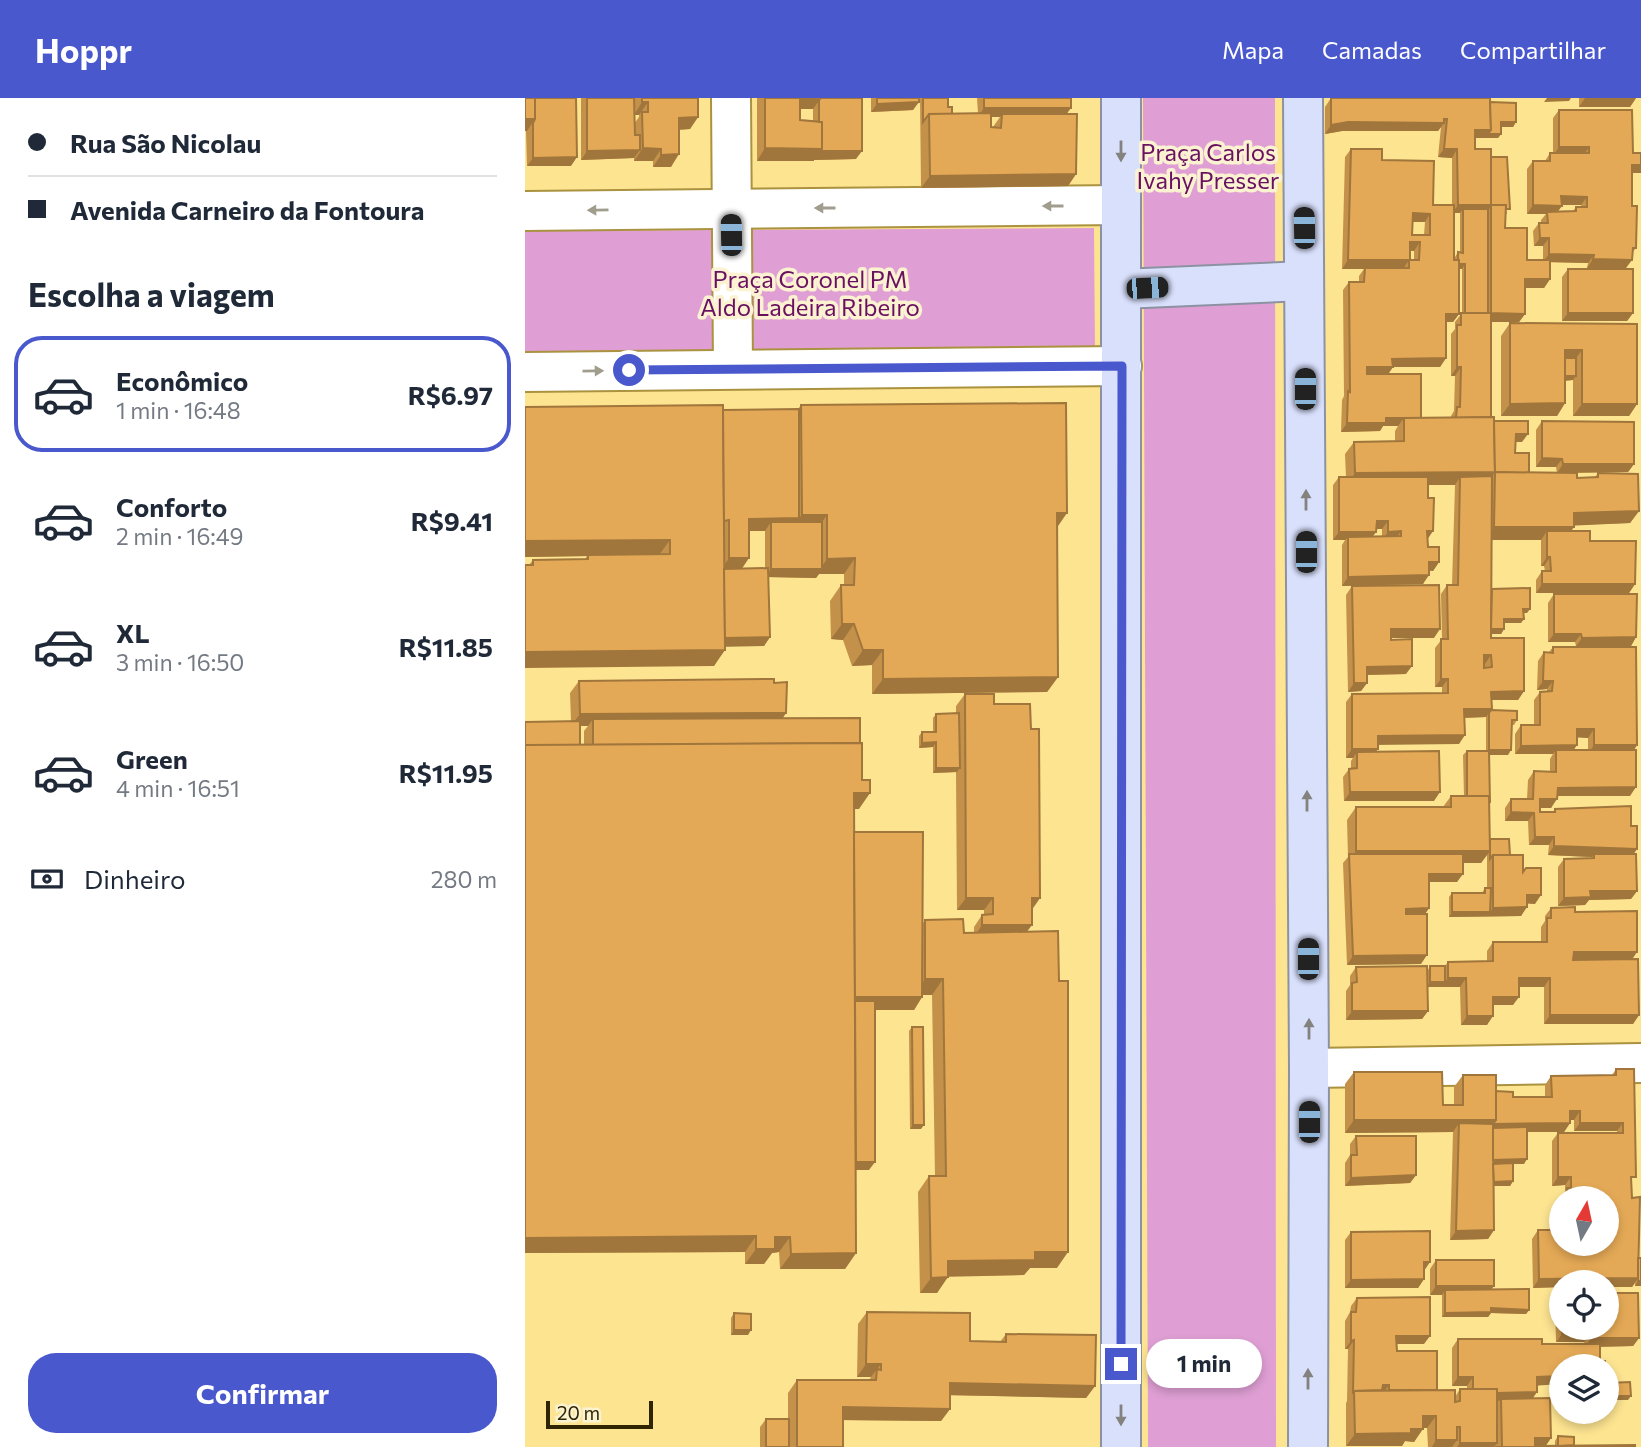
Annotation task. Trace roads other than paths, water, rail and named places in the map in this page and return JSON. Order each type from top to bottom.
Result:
[{"type":"main road","points":[[1121,98],[1121,1447]]},
{"type":"main road","points":[[1303,98],[1309,1068],[1308,1447]]},
{"type":"main road","points":[[1121,289],[1304,281]]},
{"type":"street","points":[[731,98],[733,369]]},
{"type":"street","points":[[525,211],[1121,205]]},
{"type":"street","points":[[525,372],[1122,366]]},
{"type":"street","points":[[1309,1068],[1641,1063]]},
{"type":"park label","name":"Praça Carlos Ivahy Presser","points":[[1208,165]]},
{"type":"park label","name":"Praça Coronel PM Aldo Ladeira Ribeiro","points":[[810,292]]}]
